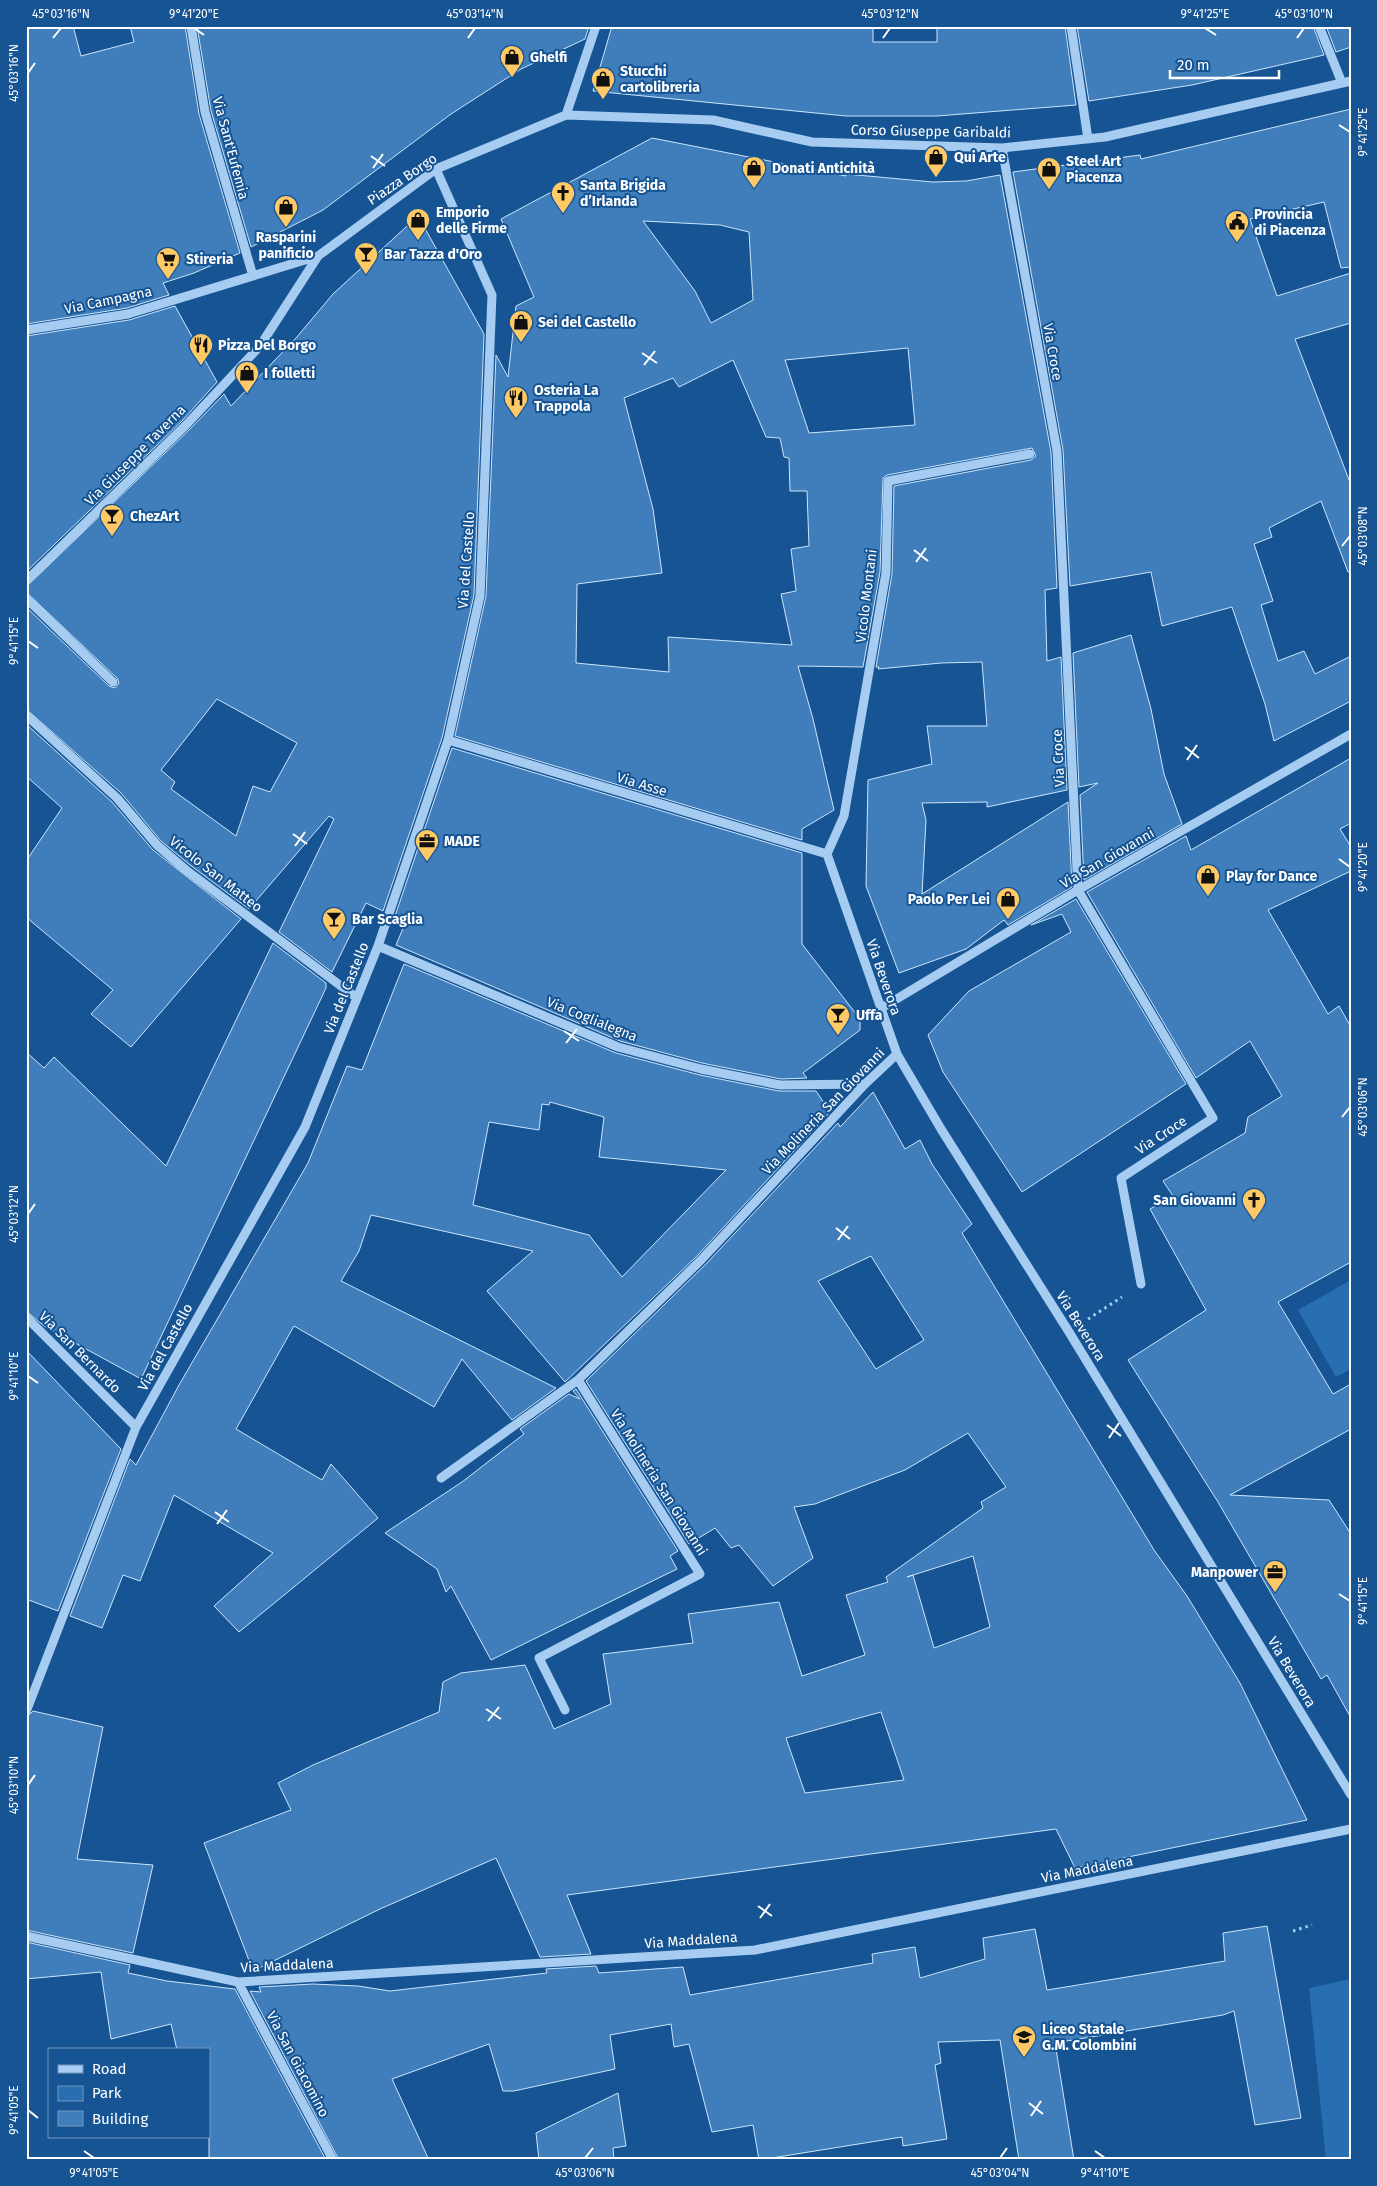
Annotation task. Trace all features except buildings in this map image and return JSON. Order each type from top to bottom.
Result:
[{"type":"street","name":"Via Sant'Eufemia","points":[[191,26],[206,112],[252,276]]},
{"type":"street","points":[[566,115],[596,26]]},
{"type":"street","points":[[1071,26],[1088,139]]},
{"type":"street","points":[[1320,26],[1346,82]]},
{"type":"street","name":"Corso Giuseppe Garibaldi","points":[[566,115],[713,120],[812,142],[1002,148],[1106,137],[1346,82]]},
{"type":"street","name":"Piazza Borgo","points":[[252,276],[318,256],[436,169],[566,115]]},
{"type":"street","name":"Via Croce","points":[[1002,148],[1057,452],[1078,890],[1213,1118],[1121,1178],[1142,1284]]},
{"type":"street","name":"Via del Castello","points":[[26,1712],[136,1427],[306,1127],[378,946],[448,740],[480,596],[492,295],[436,169]]},
{"type":"street","name":"Piazza Borgo","points":[[260,346],[318,256]]},
{"type":"street","name":"Via Campagna","points":[[26,330],[128,314],[252,276]]},
{"type":"street","name":"Via Giuseppe Taverna","points":[[26,581],[187,424],[260,346]]},
{"type":"street","name":"Vicolo Montani","points":[[827,854],[844,816],[886,573],[888,481],[1030,454]]},
{"type":"street","points":[[26,598],[113,682]]},
{"type":"street","name":"Vicolo San Matteo","points":[[26,715],[117,798],[157,845],[186,870],[357,998]]},
{"type":"street","name":"Via San Giovanni","points":[[880,1009],[1078,890],[1351,734]]},
{"type":"street","name":"Via Asse","points":[[448,740],[827,854]]},
{"type":"street","name":"Via Beverora","points":[[827,854],[897,1054],[941,1129],[1069,1332],[1351,1795]]},
{"type":"street","name":"Via Coglialegna","points":[[378,946],[618,1047],[701,1069],[780,1085],[865,1084]]},
{"type":"street","name":"Via Molineria San Giovanni","points":[[441,1478],[578,1380],[701,1260],[865,1084],[897,1054]]},
{"type":"street","name":"Via San Bernardo","points":[[26,1317],[136,1427]]},
{"type":"street","name":"Via Molineria San Giovanni","points":[[565,1710],[539,1658],[700,1574],[578,1380]]},
{"type":"street","name":"Via Maddalena","points":[[26,1936],[238,1982],[755,1950],[1351,1829]]},
{"type":"street","name":"Via San Giacomino","points":[[238,1982],[333,2160]]},
{"type":"path","points":[[1069,1332],[1142,1284]]},
{"type":"path","points":[[1293,1931],[1312,1925]]},
{"type":"green space","points":[[1351,1280],[1351,1369],[1336,1377],[1298,1310]]},
{"type":"green space","points":[[1351,1979],[1351,2160],[1326,2160],[1309,1988]]},
{"type":"place","name":"Ghelfi","points":[[512,78]]},
{"type":"place","name":"Stucchi cartolibreria","points":[[603,100]]},
{"type":"place","name":"Qui Arte","points":[[936,178]]},
{"type":"place","name":"Donati Antichità","points":[[754,189]]},
{"type":"place","name":"Steel Art Piacenza","points":[[1049,190]]},
{"type":"place","name":"Santa Brigida d’Irlanda","points":[[563,214]]},
{"type":"place","name":"Rasparini panificio","points":[[286,228]]},
{"type":"place","name":"Emporio delle Firme","points":[[418,241]]},
{"type":"place","name":"Provincia di Piacenza","points":[[1237,243]]},
{"type":"place","name":"Bar Tazza d'Oro","points":[[366,275]]},
{"type":"place","name":"Stireria","points":[[168,280]]},
{"type":"place","name":"Sei del Castello","points":[[521,343]]},
{"type":"place","name":"Pizza Del Borgo","points":[[201,366]]},
{"type":"place","name":"I folletti","points":[[247,394]]},
{"type":"place","name":"Osteria La Trappola","points":[[516,419]]},
{"type":"place","name":"ChezArt","points":[[112,537]]},
{"type":"place","name":"MADE","points":[[427,862]]},
{"type":"place","name":"Play for Dance","points":[[1208,897]]},
{"type":"place","name":"Paolo Per Lei","points":[[1008,920]]},
{"type":"place","name":"Bar Scaglia","points":[[334,940]]},
{"type":"place","name":"Uffa","points":[[838,1036]]},
{"type":"place","name":"San Giovanni","points":[[1254,1221]]},
{"type":"place","name":"Manpower","points":[[1275,1593]]},
{"type":"place","name":"Liceo Statale G.M. Colombini","points":[[1024,2058]]}]
